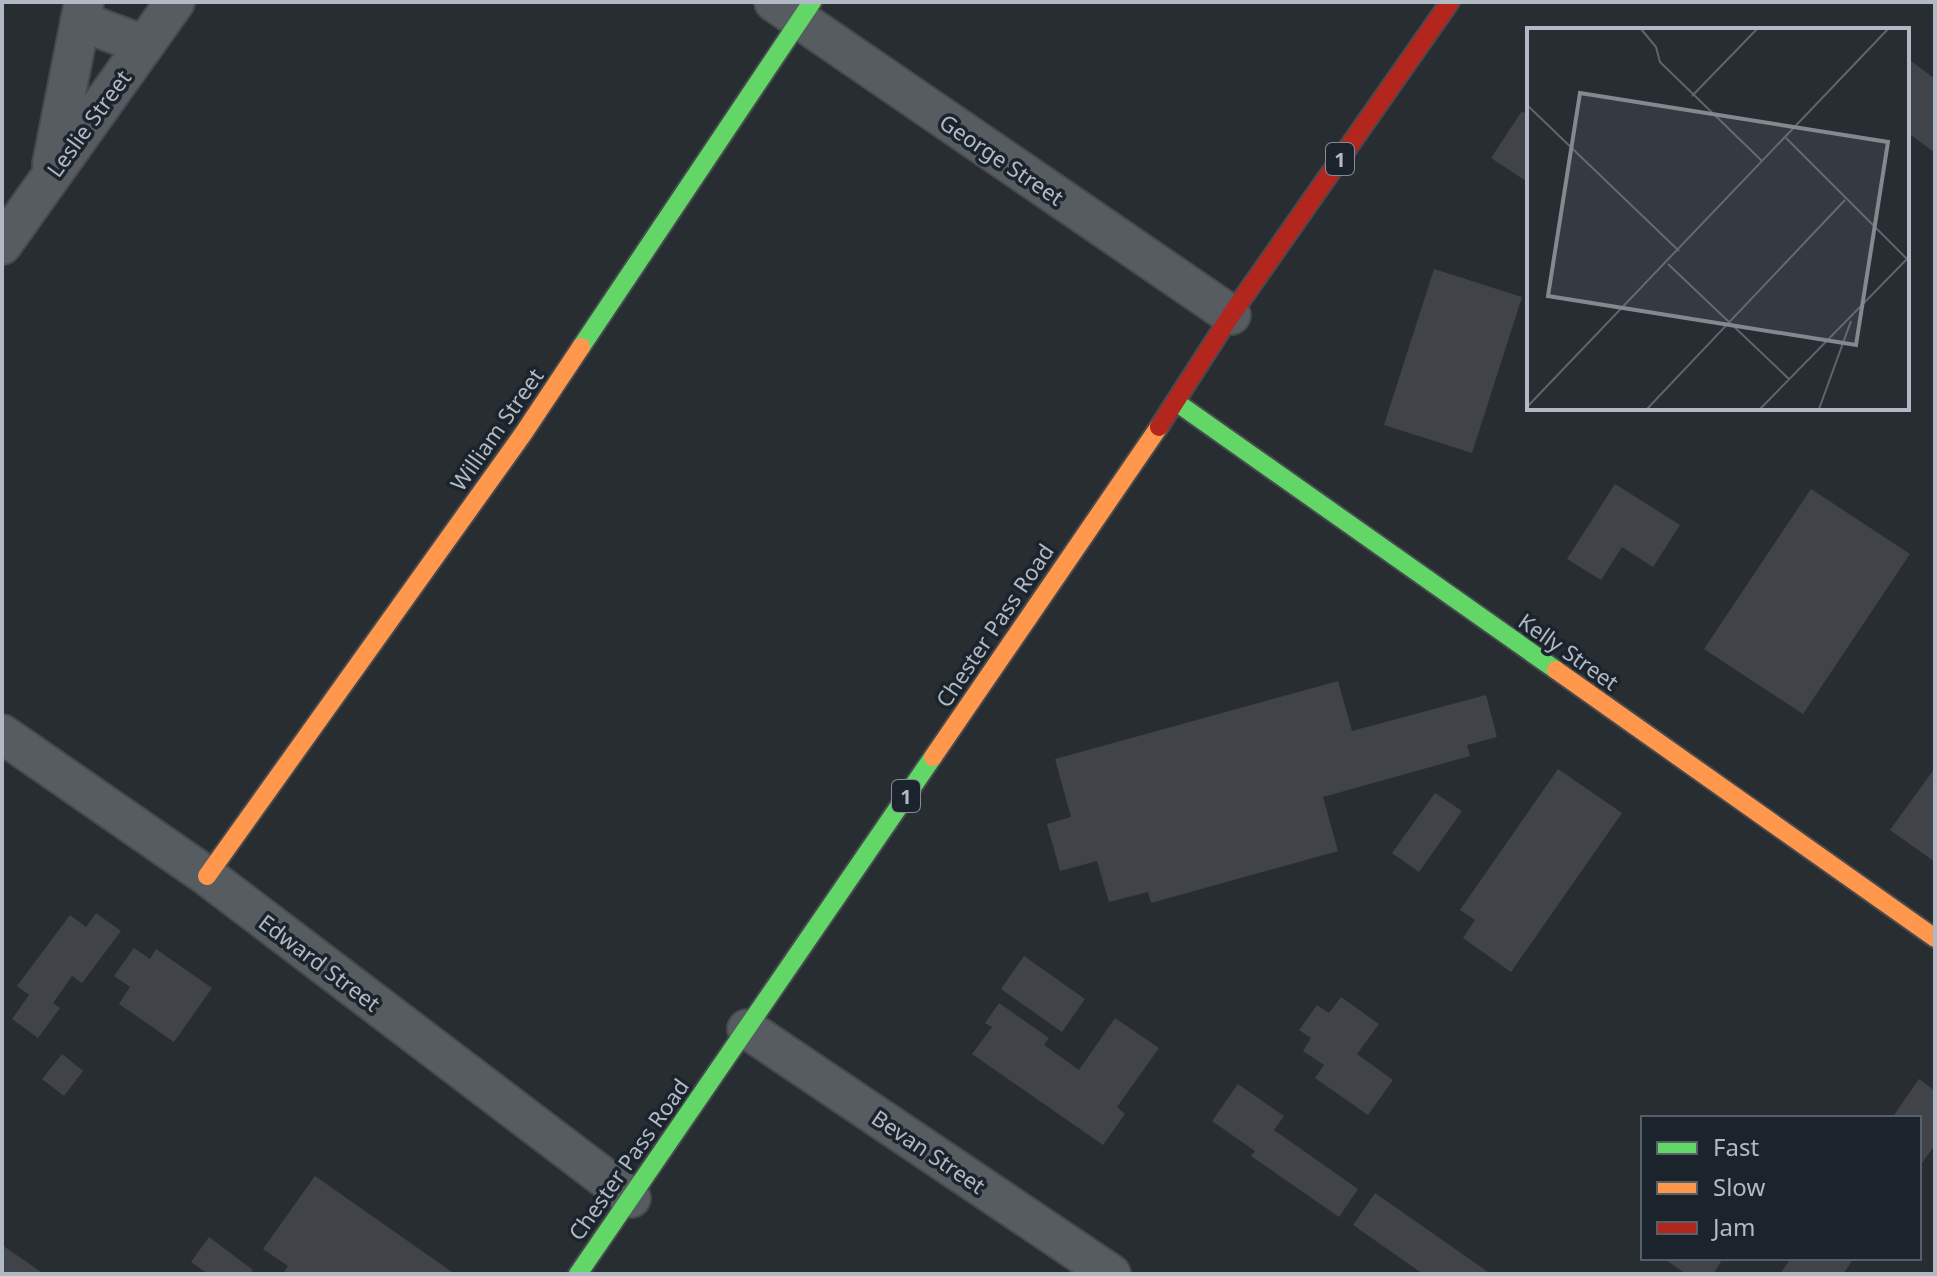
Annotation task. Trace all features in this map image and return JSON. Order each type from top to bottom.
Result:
[{"type":"main road","name":"Chester Pass Road","points":[[578,1274],[1176,402],[1231,315],[1450,2]]},
{"type":"main road","name":"William Street","points":[[207,876],[523,434],[795,8]]},
{"type":"main road","name":"Kelly Street","points":[[1176,402],[1935,938]]},
{"type":"street","name":"Leslie Street","points":[[2,245],[175,2]]},
{"type":"street","name":"George Street","points":[[795,8],[1231,315]]},
{"type":"street","points":[[50,176],[82,12],[144,45]]},
{"type":"street","name":"Edward Street","points":[[2,734],[207,876],[631,1198]]},
{"type":"street","name":"Bevan Street","points":[[747,1029],[1111,1274]]},
{"type":"building","points":[[1909,60],[1935,79],[1935,153],[1909,134]]},
{"type":"building","points":[[1522,111],[1527,115],[1527,182],[1491,158]]},
{"type":"building","points":[[1434,269],[1522,297],[1472,453],[1384,425]]},
{"type":"building","points":[[1615,484],[1680,525],[1653,567],[1622,547],[1601,580],[1567,559]]},
{"type":"building","points":[[1811,489],[1910,554],[1803,714],[1704,649]]},
{"type":"building","points":[[1338,681],[1352,731],[1486,695],[1497,737],[1467,745],[1470,756],[1323,797],[1338,851],[1151,903],[1148,892],[1109,902],[1097,861],[1060,871],[1047,824],[1071,817],[1055,759]]},
{"type":"building","points":[[1935,768],[1935,862],[1890,830]]},
{"type":"building","points":[[1558,769],[1622,813],[1511,972],[1463,938],[1475,920],[1460,910]]},
{"type":"building","points":[[1435,793],[1462,811],[1419,872],[1392,853]]},
{"type":"building","points":[[96,913],[121,931],[82,983],[72,976],[53,1003],[60,1008],[38,1038],[12,1019],[29,995],[17,986],[70,915],[86,927]]},
{"type":"building","points":[[134,948],[150,959],[156,949],[212,988],[174,1042],[119,1004],[130,987],[114,976]]},
{"type":"building","points":[[1024,956],[1085,999],[1062,1032],[1001,989]]},
{"type":"building","points":[[1341,997],[1379,1024],[1357,1054],[1393,1080],[1368,1115],[1315,1078],[1324,1065],[1303,1051],[1311,1038],[1299,1030],[1317,1005],[1329,1013]]},
{"type":"building","points":[[999,1003],[1049,1038],[1044,1045],[1079,1070],[1115,1018],[1159,1048],[1117,1107],[1125,1114],[1103,1145],[972,1054],[992,1027],[985,1023]]},
{"type":"building","points":[[62,1054],[83,1071],[64,1096],[42,1079]]},
{"type":"building","points":[[1919,1079],[1935,1091],[1935,1145],[1921,1164],[1921,1116],[1893,1116]]},
{"type":"building","points":[[1238,1084],[1284,1116],[1274,1130],[1358,1189],[1339,1217],[1251,1156],[1255,1151],[1212,1121]]},
{"type":"building","points":[[315,1176],[452,1272],[283,1274],[288,1266],[263,1249]]},
{"type":"building","points":[[1375,1193],[1491,1274],[1423,1274],[1353,1225]]},
{"type":"building","points":[[209,1237],[253,1270],[250,1274],[208,1274],[191,1262]]},
{"type":"building","points":[[2,1245],[44,1274],[2,1274]]},
{"type":"building","points":[[1666,1260],[1721,1262],[1713,1274],[1686,1274]]},
{"type":"building","points":[[1790,1260],[1853,1260],[1843,1274],[1780,1274]]},
{"type":"traffic: fast","points":[[581,347],[812,2]]},
{"type":"traffic: fast","points":[[1176,402],[1556,670]]},
{"type":"traffic: fast","points":[[578,1274],[933,757]]},
{"type":"traffic: slow","points":[[207,876],[523,434],[581,347]]},
{"type":"traffic: slow","points":[[933,757],[1159,427]]},
{"type":"traffic: slow","points":[[1556,670],[1935,938]]},
{"type":"traffic: jam","points":[[1159,427],[1231,315],[1450,2]]}]
